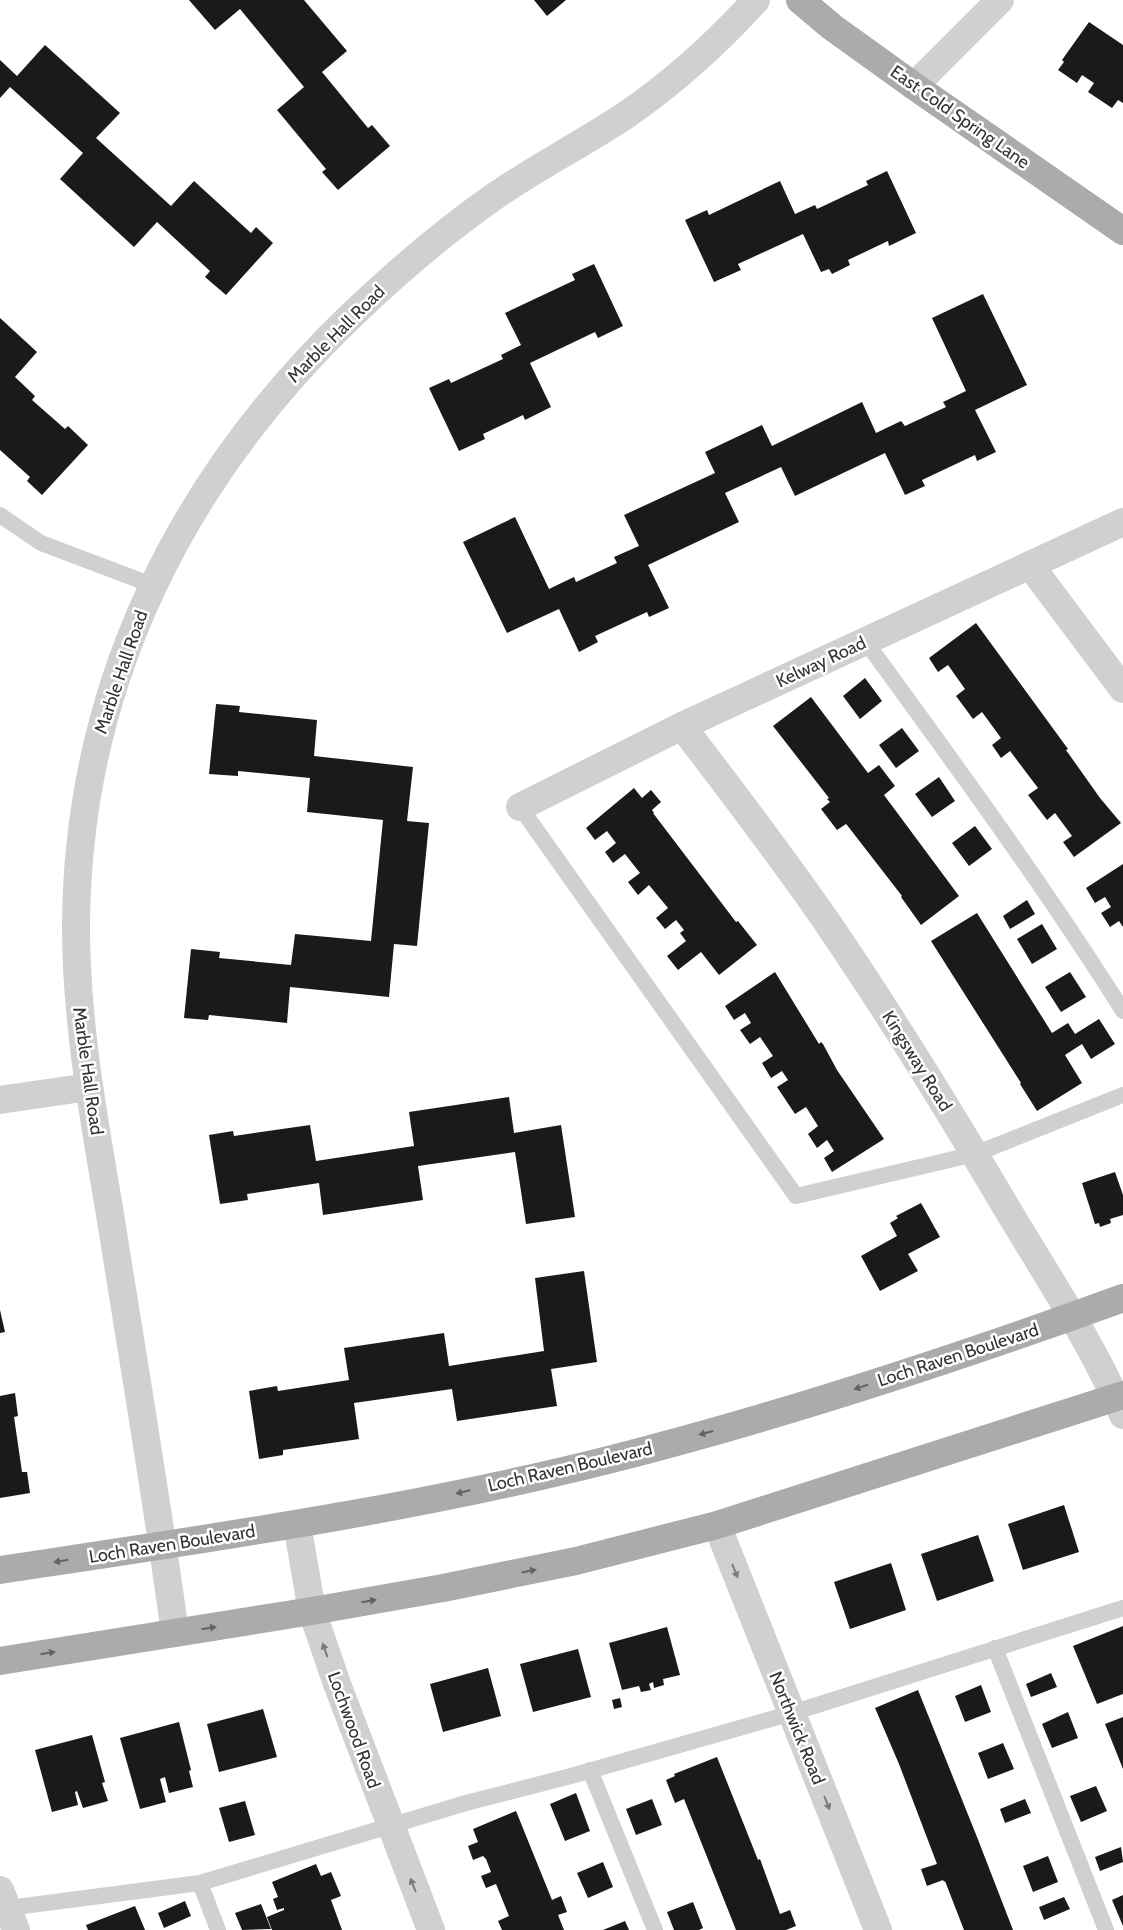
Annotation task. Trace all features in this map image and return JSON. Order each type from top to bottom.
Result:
[{"type":"main road","name":"East Cold Spring Lane","points":[[800,0],[832,27],[914,86],[1123,231]]},
{"type":"main road","name":"Loch Raven Boulevard","points":[[0,1570],[297,1524],[442,1497],[621,1457],[802,1407],[1072,1317],[1123,1298]]},
{"type":"main road","points":[[0,1661],[312,1611],[442,1588],[576,1561],[717,1525],[1121,1403]]},
{"type":"street","name":"Marble Hall Road","points":[[175,1633],[163,1545],[89,1087],[78,993],[76,924],[85,802],[108,701],[129,640],[152,585],[203,494],[273,400],[314,353],[428,247],[496,196],[625,116],[665,86],[696,60],[756,0]]},
{"type":"street","points":[[914,86],[1000,0]]},
{"type":"street","name":"Kelway Road","points":[[520,807],[682,726],[1123,522]]},
{"type":"street","points":[[1030,565],[1123,689]]},
{"type":"street","name":"Kingsway Road","points":[[682,726],[774,846],[908,1045],[1072,1317],[1121,1403]]},
{"type":"street","points":[[0,1100],[89,1087]]},
{"type":"street","name":"Lochwood Road","points":[[297,1524],[312,1611],[337,1684],[430,1930]]},
{"type":"street","name":"Northwick Road","points":[[717,1525],[878,1930]]},
{"type":"lane","points":[[0,515],[41,543],[152,585]]},
{"type":"lane","points":[[866,642],[993,816],[1073,932],[1123,1011]]},
{"type":"lane","points":[[520,807],[796,1196],[975,1154],[1123,1095]]},
{"type":"lane","points":[[6,1909],[200,1883],[466,1803],[792,1713],[1123,1608]]},
{"type":"lane","points":[[995,1648],[1106,1930]]},
{"type":"lane","points":[[590,1770],[655,1930]]},
{"type":"lane","points":[[200,1883],[218,1930]]},
{"type":"building","points":[[189,0],[304,0],[347,51],[322,72],[368,128],[372,125],[390,146],[338,190],[322,172],[326,169],[277,110],[304,87],[240,9],[215,30]]},
{"type":"building","points":[[534,0],[566,0],[547,16]]},
{"type":"building","points":[[1089,22],[1123,45],[1123,103],[1118,100],[1112,108],[1088,92],[1094,83],[1082,75],[1077,83],[1058,70],[1064,62],[1062,60]]},
{"type":"building","points":[[45,45],[120,113],[96,138],[171,206],[194,181],[251,233],[256,227],[273,243],[226,295],[205,277],[210,271],[157,222],[134,247],[60,179],[83,153],[10,87],[0,98],[0,60],[17,76]]},
{"type":"building","points":[[887,171],[916,233],[889,246],[888,241],[848,260],[850,265],[832,274],[829,269],[821,272],[803,234],[738,264],[741,270],[714,282],[685,220],[707,210],[709,215],[780,181],[795,214],[815,205],[817,209],[868,185],[866,181]]},
{"type":"building","points":[[594,264],[623,326],[598,338],[595,332],[530,363],[551,407],[525,420],[523,415],[483,434],[485,439],[459,451],[429,388],[449,379],[451,383],[503,359],[501,355],[521,345],[505,313],[575,280],[572,274]]},
{"type":"building","points":[[983,294],[1027,385],[975,410],[996,452],[977,461],[975,455],[922,480],[925,486],[905,495],[885,453],[795,496],[781,467],[725,493],[739,522],[648,565],[669,608],[649,617],[647,612],[595,636],[598,642],[579,652],[559,609],[507,633],[463,542],[515,517],[549,589],[574,577],[576,582],[617,563],[614,557],[639,546],[624,515],[715,473],[705,452],[762,425],[772,446],[862,402],[876,433],[901,421],[905,426],[946,407],[943,402],[966,391],[932,318]]},
{"type":"building","points":[[0,318],[37,352],[15,377],[35,396],[32,400],[65,429],[68,426],[88,445],[42,495],[27,481],[30,477],[0,450]]},
{"type":"building","points":[[976,623],[1068,749],[1066,750],[1100,798],[1121,823],[1074,857],[1063,842],[1072,836],[1055,813],[1047,820],[1028,795],[1038,788],[1010,751],[1001,758],[992,745],[1001,738],[982,712],[973,719],[956,696],[965,689],[948,665],[938,672],[929,658]]},
{"type":"building","points":[[865,678],[882,701],[860,719],[843,696]]},
{"type":"building","points":[[811,697],[868,773],[879,765],[895,786],[884,795],[959,896],[921,925],[902,896],[847,825],[837,830],[821,809],[830,802],[827,799],[829,798],[773,726]]},
{"type":"building","points":[[216,704],[240,706],[239,712],[317,720],[314,756],[413,767],[407,821],[429,823],[417,946],[394,944],[389,997],[290,987],[287,1023],[209,1015],[208,1020],[184,1018],[191,949],[220,952],[219,958],[291,965],[295,934],[371,941],[383,820],[307,812],[310,778],[238,771],[238,776],[209,774]]},
{"type":"building","points":[[902,728],[919,751],[896,768],[879,745]]},
{"type":"building","points":[[939,777],[955,801],[932,817],[915,794]]},
{"type":"building","points":[[634,788],[642,798],[651,790],[661,802],[652,810],[653,813],[736,922],[738,921],[757,945],[719,975],[701,952],[678,970],[667,956],[686,941],[680,933],[684,930],[676,920],[665,929],[656,918],[668,908],[649,885],[638,895],[628,882],[640,873],[625,854],[613,863],[605,852],[616,843],[607,831],[595,840],[586,828]]},
{"type":"building","points":[[975,826],[992,849],[969,866],[952,843]]},
{"type":"building","points":[[1123,864],[1123,927],[1119,921],[1110,927],[1101,913],[1111,907],[1105,897],[1095,903],[1086,888]]},
{"type":"building","points":[[1027,900],[1035,914],[1010,929],[1003,916]]},
{"type":"building","points":[[977,913],[1052,1033],[1068,1023],[1075,1034],[1099,1019],[1115,1044],[1091,1059],[1082,1044],[1065,1055],[1082,1083],[1037,1111],[931,941]]},
{"type":"building","points":[[1042,924],[1057,949],[1032,964],[1017,939]]},
{"type":"building","points":[[775,972],[819,1044],[821,1042],[823,1044],[837,1070],[884,1139],[832,1172],[824,1158],[834,1151],[827,1140],[817,1148],[808,1134],[818,1126],[806,1107],[795,1114],[777,1087],[788,1080],[782,1071],[771,1078],[762,1063],[773,1056],[760,1037],[750,1044],[740,1030],[751,1023],[745,1013],[734,1020],[725,1006]]},
{"type":"building","points":[[1070,972],[1086,997],[1061,1012],[1045,987]]},
{"type":"building","points":[[509,1097],[514,1133],[561,1125],[575,1217],[526,1224],[515,1152],[418,1166],[423,1200],[323,1215],[319,1183],[247,1194],[248,1200],[220,1204],[209,1135],[233,1131],[234,1136],[310,1125],[316,1161],[414,1146],[409,1112]]},
{"type":"building","points":[[1115,1172],[1123,1195],[1123,1215],[1110,1219],[1111,1223],[1100,1227],[1099,1223],[1095,1224],[1082,1183]]},
{"type":"building","points":[[921,1203],[940,1237],[908,1254],[918,1271],[880,1291],[861,1256],[897,1236],[890,1223],[898,1218],[896,1216]]},
{"type":"building","points":[[584,1271],[597,1362],[551,1369],[557,1406],[457,1421],[452,1389],[354,1403],[359,1439],[283,1450],[283,1455],[259,1459],[249,1391],[277,1386],[278,1391],[349,1380],[344,1348],[444,1333],[449,1366],[544,1351],[535,1278]]},
{"type":"building","points":[[0,1310],[5,1332],[0,1333]]},
{"type":"building","points":[[15,1393],[18,1416],[14,1417],[22,1472],[27,1472],[30,1493],[0,1498],[0,1396]]},
{"type":"building","points":[[1064,1505],[1079,1552],[1023,1570],[1008,1524]]},
{"type":"building","points":[[978,1535],[994,1581],[937,1601],[921,1554]]},
{"type":"building","points":[[891,1563],[906,1610],[850,1629],[834,1582]]},
{"type":"building","points":[[1123,1626],[1123,1694],[1097,1704],[1073,1646]]},
{"type":"building","points":[[667,1627],[680,1675],[663,1679],[664,1685],[654,1688],[653,1682],[649,1684],[651,1690],[641,1692],[639,1686],[622,1690],[609,1643]]},
{"type":"building","points":[[578,1649],[591,1697],[533,1712],[520,1664]]},
{"type":"building","points":[[488,1668],[501,1716],[443,1732],[430,1684]]},
{"type":"building","points":[[1051,1673],[1057,1687],[1031,1697],[1026,1684]]},
{"type":"building","points":[[981,1685],[991,1712],[965,1722],[955,1696]]},
{"type":"building","points":[[918,1690],[1013,1930],[964,1930],[945,1881],[927,1886],[921,1869],[937,1864],[899,1764],[875,1708]]},
{"type":"building","points":[[620,1698],[622,1707],[614,1709],[612,1700]]},
{"type":"building","points":[[263,1709],[277,1757],[219,1772],[207,1724]]},
{"type":"building","points":[[1068,1712],[1078,1738],[1052,1748],[1042,1724]]},
{"type":"building","points":[[1123,1717],[1123,1769],[1105,1724]]},
{"type":"building","points":[[179,1722],[191,1770],[189,1771],[193,1787],[169,1793],[165,1777],[160,1779],[166,1802],[140,1809],[120,1738]]},
{"type":"building","points":[[92,1735],[105,1782],[102,1783],[108,1801],[83,1808],[77,1791],[75,1792],[78,1805],[52,1812],[35,1750]]},
{"type":"building","points":[[1003,1743],[1014,1769],[988,1779],[978,1753]]},
{"type":"building","points":[[717,1757],[758,1860],[760,1859],[780,1914],[790,1910],[796,1926],[786,1930],[736,1930],[684,1799],[675,1803],[666,1780],[675,1776],[674,1774]]},
{"type":"building","points":[[1096,1786],[1107,1811],[1081,1822],[1070,1796]]},
{"type":"building","points":[[576,1793],[590,1831],[565,1841],[550,1804]]},
{"type":"building","points":[[652,1799],[662,1825],[636,1835],[626,1809]]},
{"type":"building","points":[[1025,1799],[1031,1813],[1005,1823],[1000,1809]]},
{"type":"building","points":[[245,1801],[255,1835],[229,1842],[219,1808]]},
{"type":"building","points":[[516,1811],[552,1900],[561,1896],[567,1912],[558,1915],[564,1930],[502,1930],[498,1921],[509,1916],[496,1884],[486,1888],[481,1876],[491,1872],[486,1859],[483,1856],[473,1860],[468,1846],[478,1842],[473,1829]]},
{"type":"building","points":[[1121,1847],[1123,1862],[1100,1871],[1095,1857]]},
{"type":"building","points":[[1048,1856],[1058,1882],[1033,1892],[1023,1866]]},
{"type":"building","points":[[603,1862],[613,1887],[588,1898],[577,1873]]},
{"type":"building","points":[[316,1864],[321,1876],[331,1872],[341,1896],[331,1900],[342,1930],[272,1930],[267,1917],[284,1910],[284,1908],[277,1910],[273,1899],[278,1897],[272,1882]]},
{"type":"building","points":[[1123,1895],[1123,1926],[1112,1900]]},
{"type":"building","points":[[1064,1897],[1070,1909],[1044,1920],[1039,1907]]},
{"type":"building","points":[[185,1901],[191,1916],[164,1928],[158,1913]]},
{"type":"building","points":[[693,1902],[703,1928],[699,1930],[674,1930],[667,1912]]},
{"type":"building","points":[[261,1904],[271,1929],[242,1930],[235,1913]]},
{"type":"building","points":[[135,1906],[145,1930],[88,1930],[86,1925]]},
{"type":"building","points":[[625,1921],[629,1930],[603,1930]]}]
